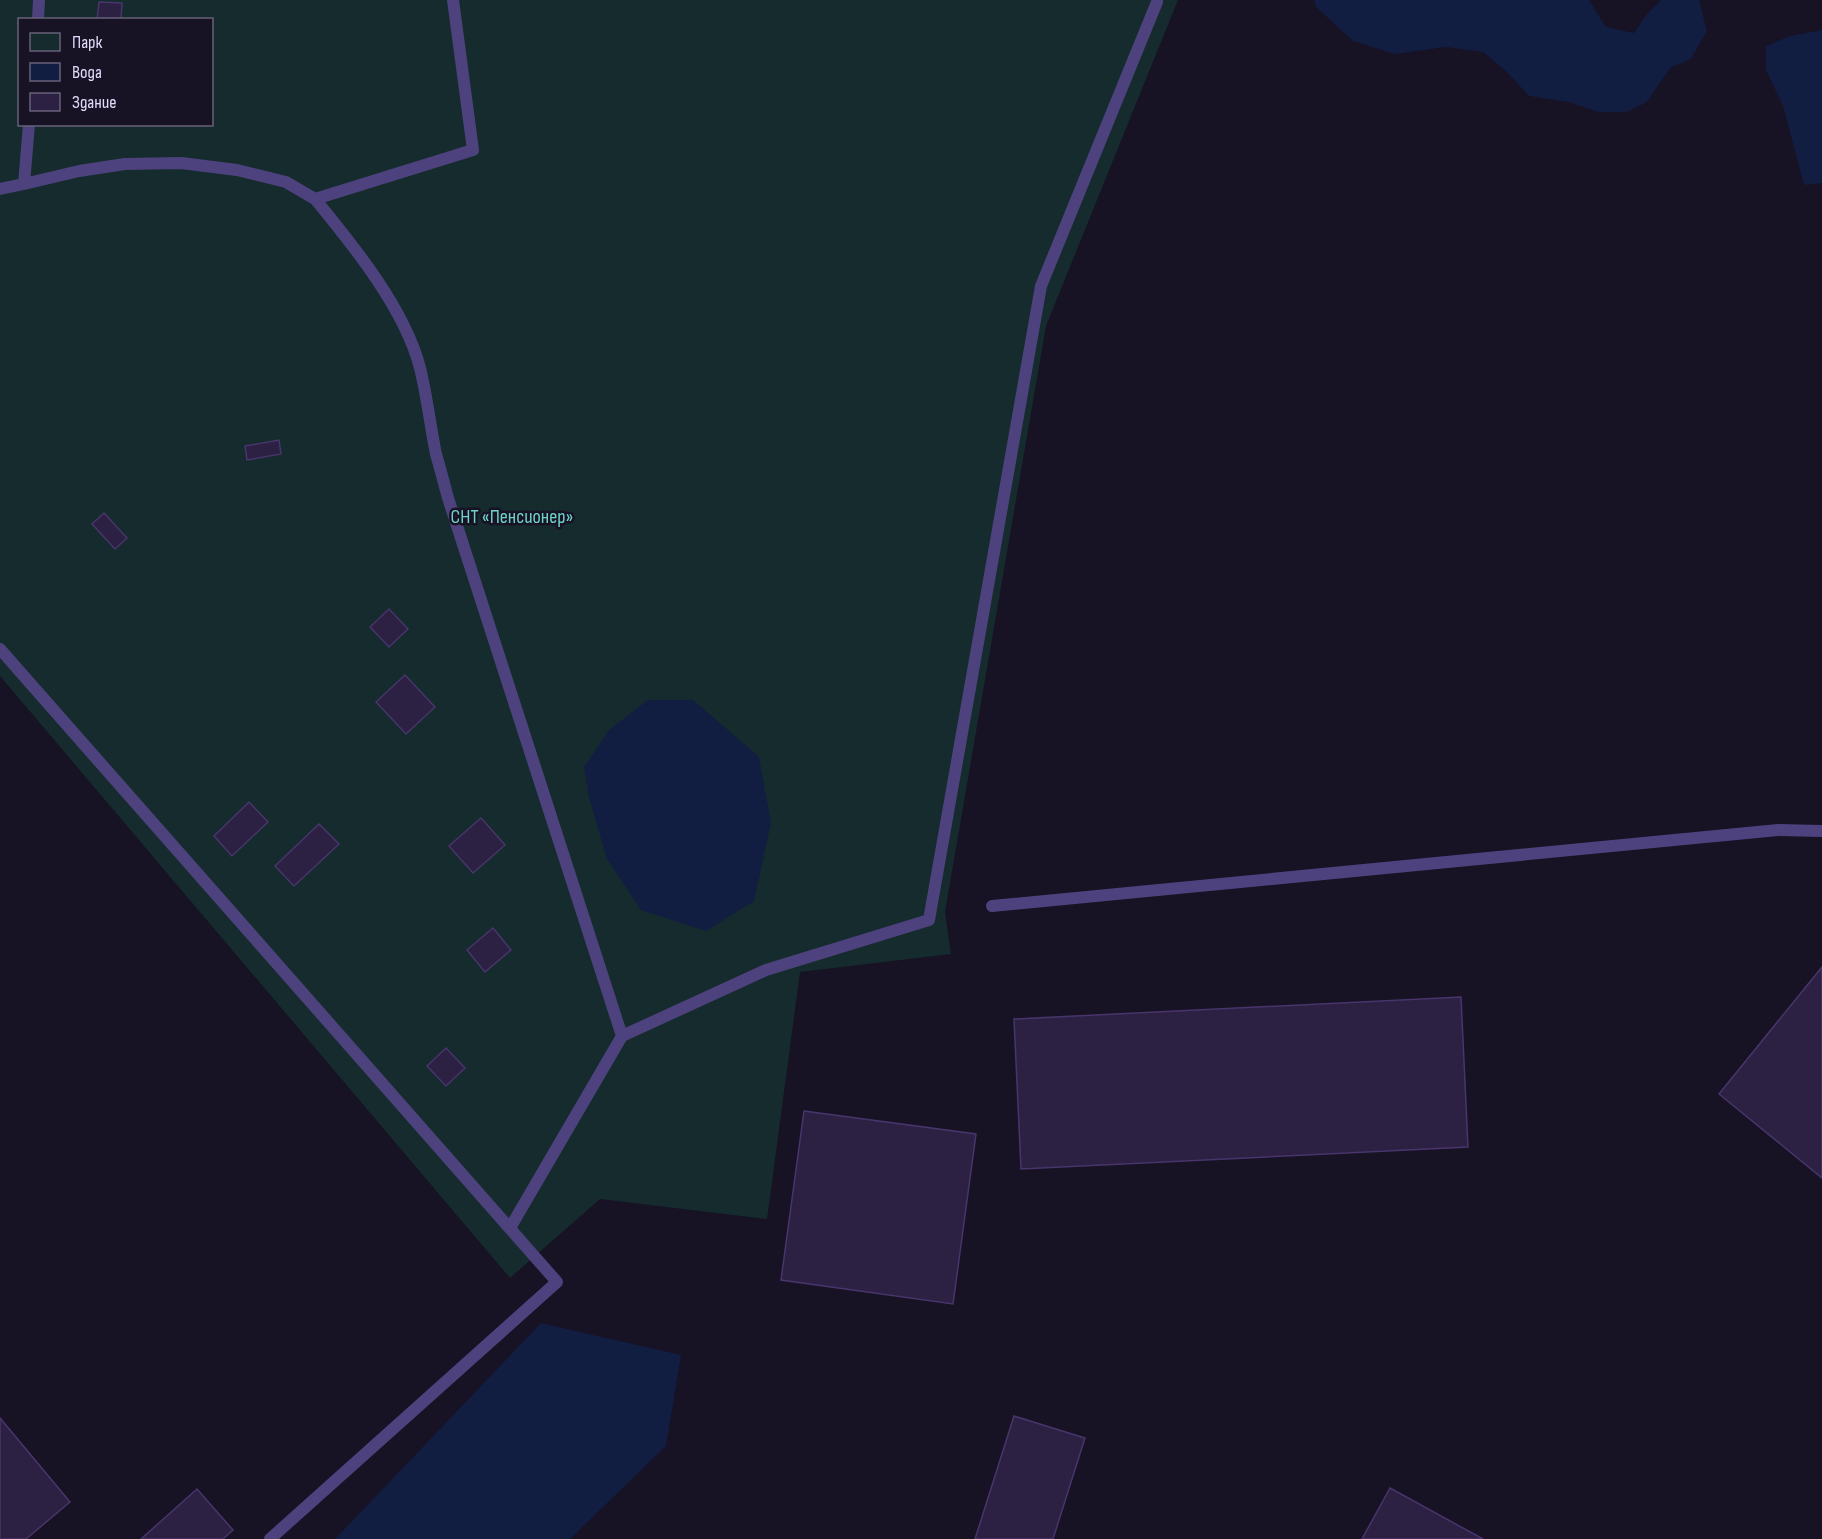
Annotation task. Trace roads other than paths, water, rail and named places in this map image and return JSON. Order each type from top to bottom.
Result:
[{"type":"lane","points":[[38,18],[39,0]]},
{"type":"lane","points":[[315,199],[472,150],[453,0]]},
{"type":"lane","points":[[510,1228],[622,1036],[766,970],[929,920],[1041,286],[1157,2]]},
{"type":"lane","points":[[24,184],[29,126]]},
{"type":"lane","points":[[0,189],[79,171],[125,164],[181,163],[237,170],[286,182],[315,199],[338,227],[378,283],[404,325],[420,367],[436,454],[448,498],[622,1036]]},
{"type":"lane","points":[[0,650],[557,1282],[270,1539]]},
{"type":"lane","points":[[992,906],[1778,830],[1822,831]]},
{"type":"water","points":[[1314,0],[1589,0],[1606,27],[1634,33],[1647,14],[1661,0],[1699,0],[1707,31],[1691,59],[1670,68],[1647,102],[1627,112],[1598,112],[1569,102],[1529,96],[1507,72],[1483,52],[1446,47],[1395,54],[1353,41],[1316,7]]},
{"type":"water","points":[[1822,30],[1822,183],[1804,185],[1783,106],[1766,70],[1766,46],[1790,36]]},
{"type":"water","points":[[648,700],[693,700],[759,757],[771,823],[754,901],[706,931],[641,910],[607,859],[589,797],[584,767],[609,730]]},
{"type":"water","points":[[541,1323],[681,1355],[666,1446],[570,1539],[335,1539]]},
{"type":"park label","name":"СНТ «Пенсионер»","points":[[512,517]]}]
